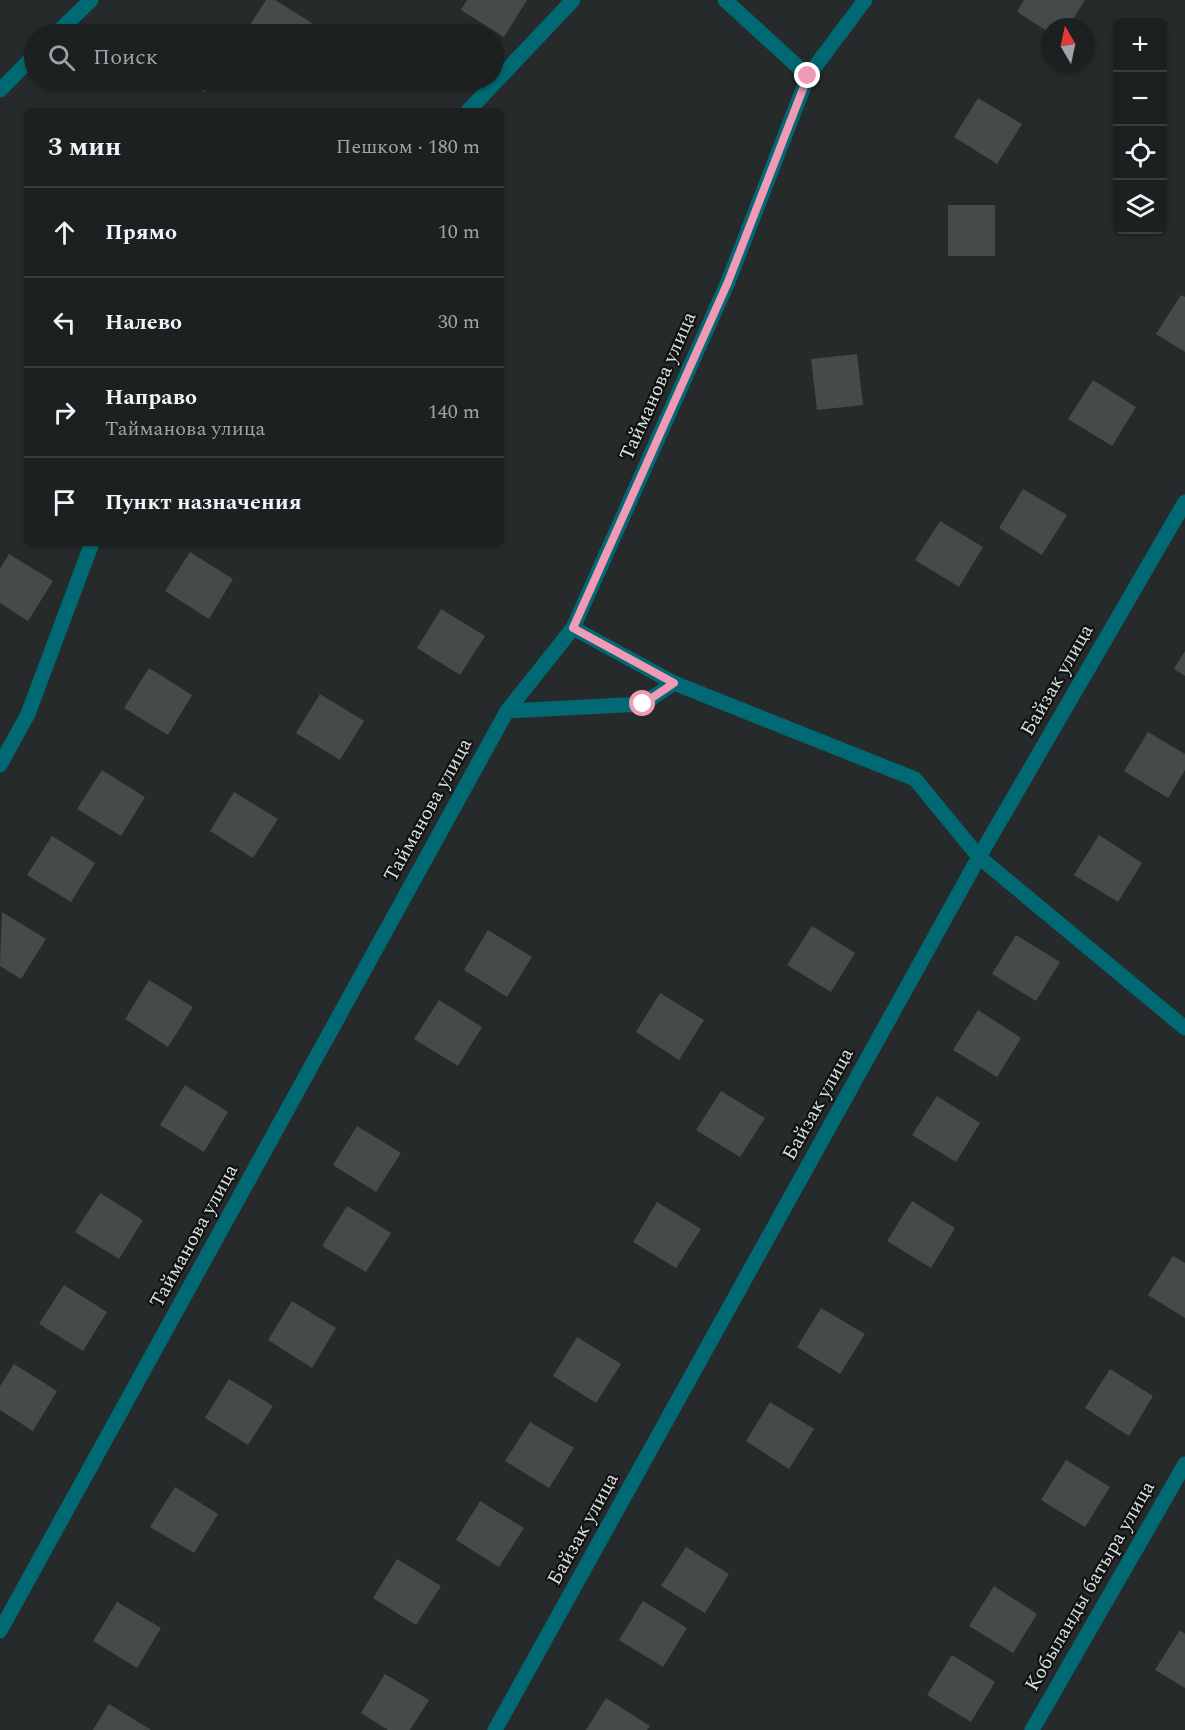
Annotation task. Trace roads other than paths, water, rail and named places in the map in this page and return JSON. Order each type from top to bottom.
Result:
[{"type":"street","points":[[67,24],[92,0]]},
{"type":"street","points":[[504,73],[573,0]]},
{"type":"street","points":[[725,0],[808,76]]},
{"type":"street","name":"Тайманова улица","points":[[0,1631],[507,711],[573,628],[728,282],[808,76],[865,0]]},
{"type":"street","points":[[0,90],[24,66]]},
{"type":"street","points":[[471,108],[488,90]]},
{"type":"street","name":"Байзак улица","points":[[495,1730],[979,857],[1185,502]]},
{"type":"street","points":[[0,765],[28,714],[91,546]]},
{"type":"street","points":[[573,628],[674,683],[915,779],[979,857],[1185,1028]]},
{"type":"street","points":[[507,711],[643,704],[674,683]]},
{"type":"street","name":"Кобыланды батыра улица","points":[[1032,1730],[1185,1464]]}]
